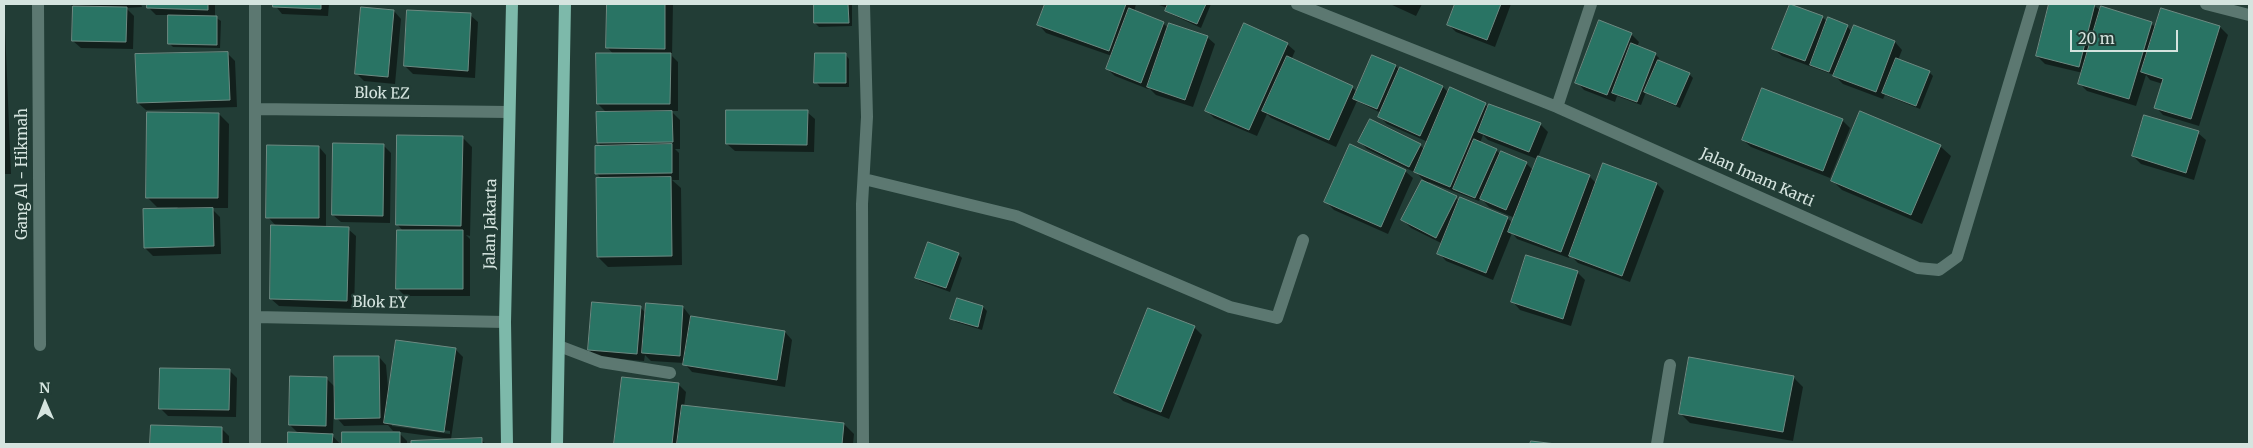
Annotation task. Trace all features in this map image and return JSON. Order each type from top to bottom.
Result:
[{"type":"main road","name":"Jalan Jakarta","points":[[507,444],[505,322],[512,4]]},
{"type":"main road","points":[[557,444],[565,4]]},
{"type":"street","name":"Gang Al - Hikmah","points":[[38,4],[40,345]]},
{"type":"street","points":[[255,4],[255,444]]},
{"type":"street","points":[[863,444],[864,179],[867,117],[864,4]]},
{"type":"street","name":"Jalan Imam Karti","points":[[1297,4],[1326,9],[1557,107],[1918,268],[1939,270],[1956,257],[2033,4]]},
{"type":"street","points":[[1557,107],[1591,4]]},
{"type":"street","points":[[2206,4],[2249,15]]},
{"type":"street","name":"Blok EZ","points":[[255,109],[509,112]]},
{"type":"street","points":[[864,179],[1016,216],[1230,307],[1277,318],[1303,240]]},
{"type":"street","name":"Blok EY","points":[[255,317],[505,322]]},
{"type":"street","points":[[559,346],[600,362],[670,373]]},
{"type":"street","points":[[1657,444],[1670,365]]},
{"type":"building","points":[[147,4],[208,4],[208,10],[147,8]]},
{"type":"building","points":[[273,4],[321,4],[321,9],[273,7]]},
{"type":"building","points":[[607,4],[665,4],[665,49],[606,48]]},
{"type":"building","points":[[814,4],[848,4],[849,23],[814,23]]},
{"type":"building","points":[[1045,4],[1126,4],[1109,51],[1037,25]]},
{"type":"building","points":[[1168,4],[1206,4],[1197,24],[1165,11]]},
{"type":"building","points":[[1455,4],[1501,4],[1487,40],[1447,25]]},
{"type":"building","points":[[1790,4],[1823,16],[1805,61],[1772,49]]},
{"type":"building","points":[[2049,4],[2095,4],[2079,67],[2036,56]]},
{"type":"building","points":[[73,6],[127,7],[126,42],[72,41]]},
{"type":"building","points":[[2101,6],[2152,22],[2129,99],[2078,84]]},
{"type":"building","points":[[361,7],[394,10],[388,77],[355,74]]},
{"type":"building","points":[[1129,8],[1164,22],[1141,83],[1106,69]]},
{"type":"building","points":[[2161,8],[2220,26],[2191,119],[2154,108],[2163,79],[2141,72]]},
{"type":"building","points":[[407,10],[471,13],[468,71],[404,66]]},
{"type":"building","points":[[168,15],[217,16],[217,45],[168,44]]},
{"type":"building","points":[[1828,17],[1848,25],[1829,72],[1810,65]]},
{"type":"building","points":[[1599,20],[1632,33],[1607,95],[1575,83]]},
{"type":"building","points":[[1169,23],[1208,36],[1185,100],[1147,87]]},
{"type":"building","points":[[1244,23],[1288,43],[1249,130],[1205,111]]},
{"type":"building","points":[[1854,25],[1895,41],[1876,92],[1833,76]]},
{"type":"building","points":[[1631,43],[1656,53],[1637,102],[1612,93]]},
{"type":"building","points":[[228,52],[230,100],[137,103],[135,54]]},
{"type":"building","points":[[596,53],[671,53],[670,104],[597,104]]},
{"type":"building","points":[[815,53],[846,53],[846,83],[814,83]]},
{"type":"building","points":[[1372,55],[1396,65],[1377,109],[1353,99]]},
{"type":"building","points":[[1287,56],[1353,86],[1329,140],[1262,111]]},
{"type":"building","points":[[1896,58],[1930,71],[1916,106],[1882,93]]},
{"type":"building","points":[[1658,60],[1690,73],[1676,105],[1644,92]]},
{"type":"building","points":[[1400,67],[1443,86],[1420,136],[1378,117]]},
{"type":"building","points":[[1450,87],[1486,103],[1450,187],[1414,172]]},
{"type":"building","points":[[1762,88],[1843,119],[1823,171],[1742,140]]},
{"type":"building","points":[[1489,104],[1541,123],[1529,152],[1478,132]]},
{"type":"building","points":[[726,110],[808,110],[807,145],[726,144]]},
{"type":"building","points":[[672,111],[673,142],[597,143],[596,112]]},
{"type":"building","points":[[1860,111],[1941,145],[1911,215],[1831,181]]},
{"type":"building","points":[[147,112],[219,113],[218,198],[146,198]]},
{"type":"building","points":[[2144,115],[2199,131],[2186,173],[2132,156]]},
{"type":"building","points":[[1370,119],[1421,144],[1409,167],[1358,142]]},
{"type":"building","points":[[397,135],[463,136],[461,226],[396,225]]},
{"type":"building","points":[[1474,139],[1497,149],[1475,198],[1453,189]]},
{"type":"building","points":[[333,143],[384,144],[383,216],[332,215]]},
{"type":"building","points":[[672,144],[672,173],[595,174],[595,146]]},
{"type":"building","points":[[1350,144],[1406,170],[1381,227],[1324,202]]},
{"type":"building","points":[[267,145],[319,146],[319,218],[266,218]]},
{"type":"building","points":[[1501,151],[1527,162],[1506,210],[1480,199]]},
{"type":"building","points":[[1538,156],[1590,175],[1561,252],[1508,232]]},
{"type":"building","points":[[1603,163],[1657,183],[1622,276],[1569,256]]},
{"type":"building","points":[[671,177],[672,256],[597,257],[596,178]]},
{"type":"building","points":[[1422,180],[1457,196],[1436,238],[1401,220]]},
{"type":"building","points":[[1460,197],[1508,217],[1486,273],[1437,254]]},
{"type":"building","points":[[213,208],[214,246],[144,248],[143,209]]},
{"type":"building","points":[[271,225],[349,227],[347,301],[270,299]]},
{"type":"building","points":[[397,230],[463,230],[463,289],[396,289]]},
{"type":"building","points":[[928,242],[959,253],[946,288],[915,278]]},
{"type":"building","points":[[1526,255],[1578,271],[1563,319],[1511,302]]},
{"type":"building","points":[[957,298],[983,306],[978,327],[950,319]]},
{"type":"building","points":[[592,302],[641,306],[637,354],[588,350]]},
{"type":"building","points":[[646,303],[683,306],[680,356],[642,353]]},
{"type":"building","points":[[1148,308],[1195,326],[1161,412],[1114,393]]},
{"type":"building","points":[[691,316],[785,331],[777,380],[683,365]]},
{"type":"building","points":[[396,340],[456,348],[444,432],[384,423]]},
{"type":"building","points":[[334,356],[379,356],[380,418],[335,419]]},
{"type":"building","points":[[1689,357],[1794,376],[1783,432],[1679,414]]},
{"type":"building","points":[[160,368],[230,369],[229,410],[159,409]]},
{"type":"building","points":[[290,376],[327,377],[326,426],[289,425]]},
{"type":"building","points":[[622,377],[679,383],[672,444],[614,444]]},
{"type":"building","points":[[682,405],[844,423],[842,444],[677,444]]},
{"type":"building","points":[[151,425],[222,427],[222,444],[150,444]]},
{"type":"building","points":[[288,432],[333,434],[332,444],[288,444]]},
{"type":"building","points":[[342,432],[400,432],[400,444],[342,444]]},
{"type":"building","points":[[482,438],[482,444],[411,444],[411,441]]},
{"type":"building","points":[[1531,441],[1556,444],[1530,444]]}]
